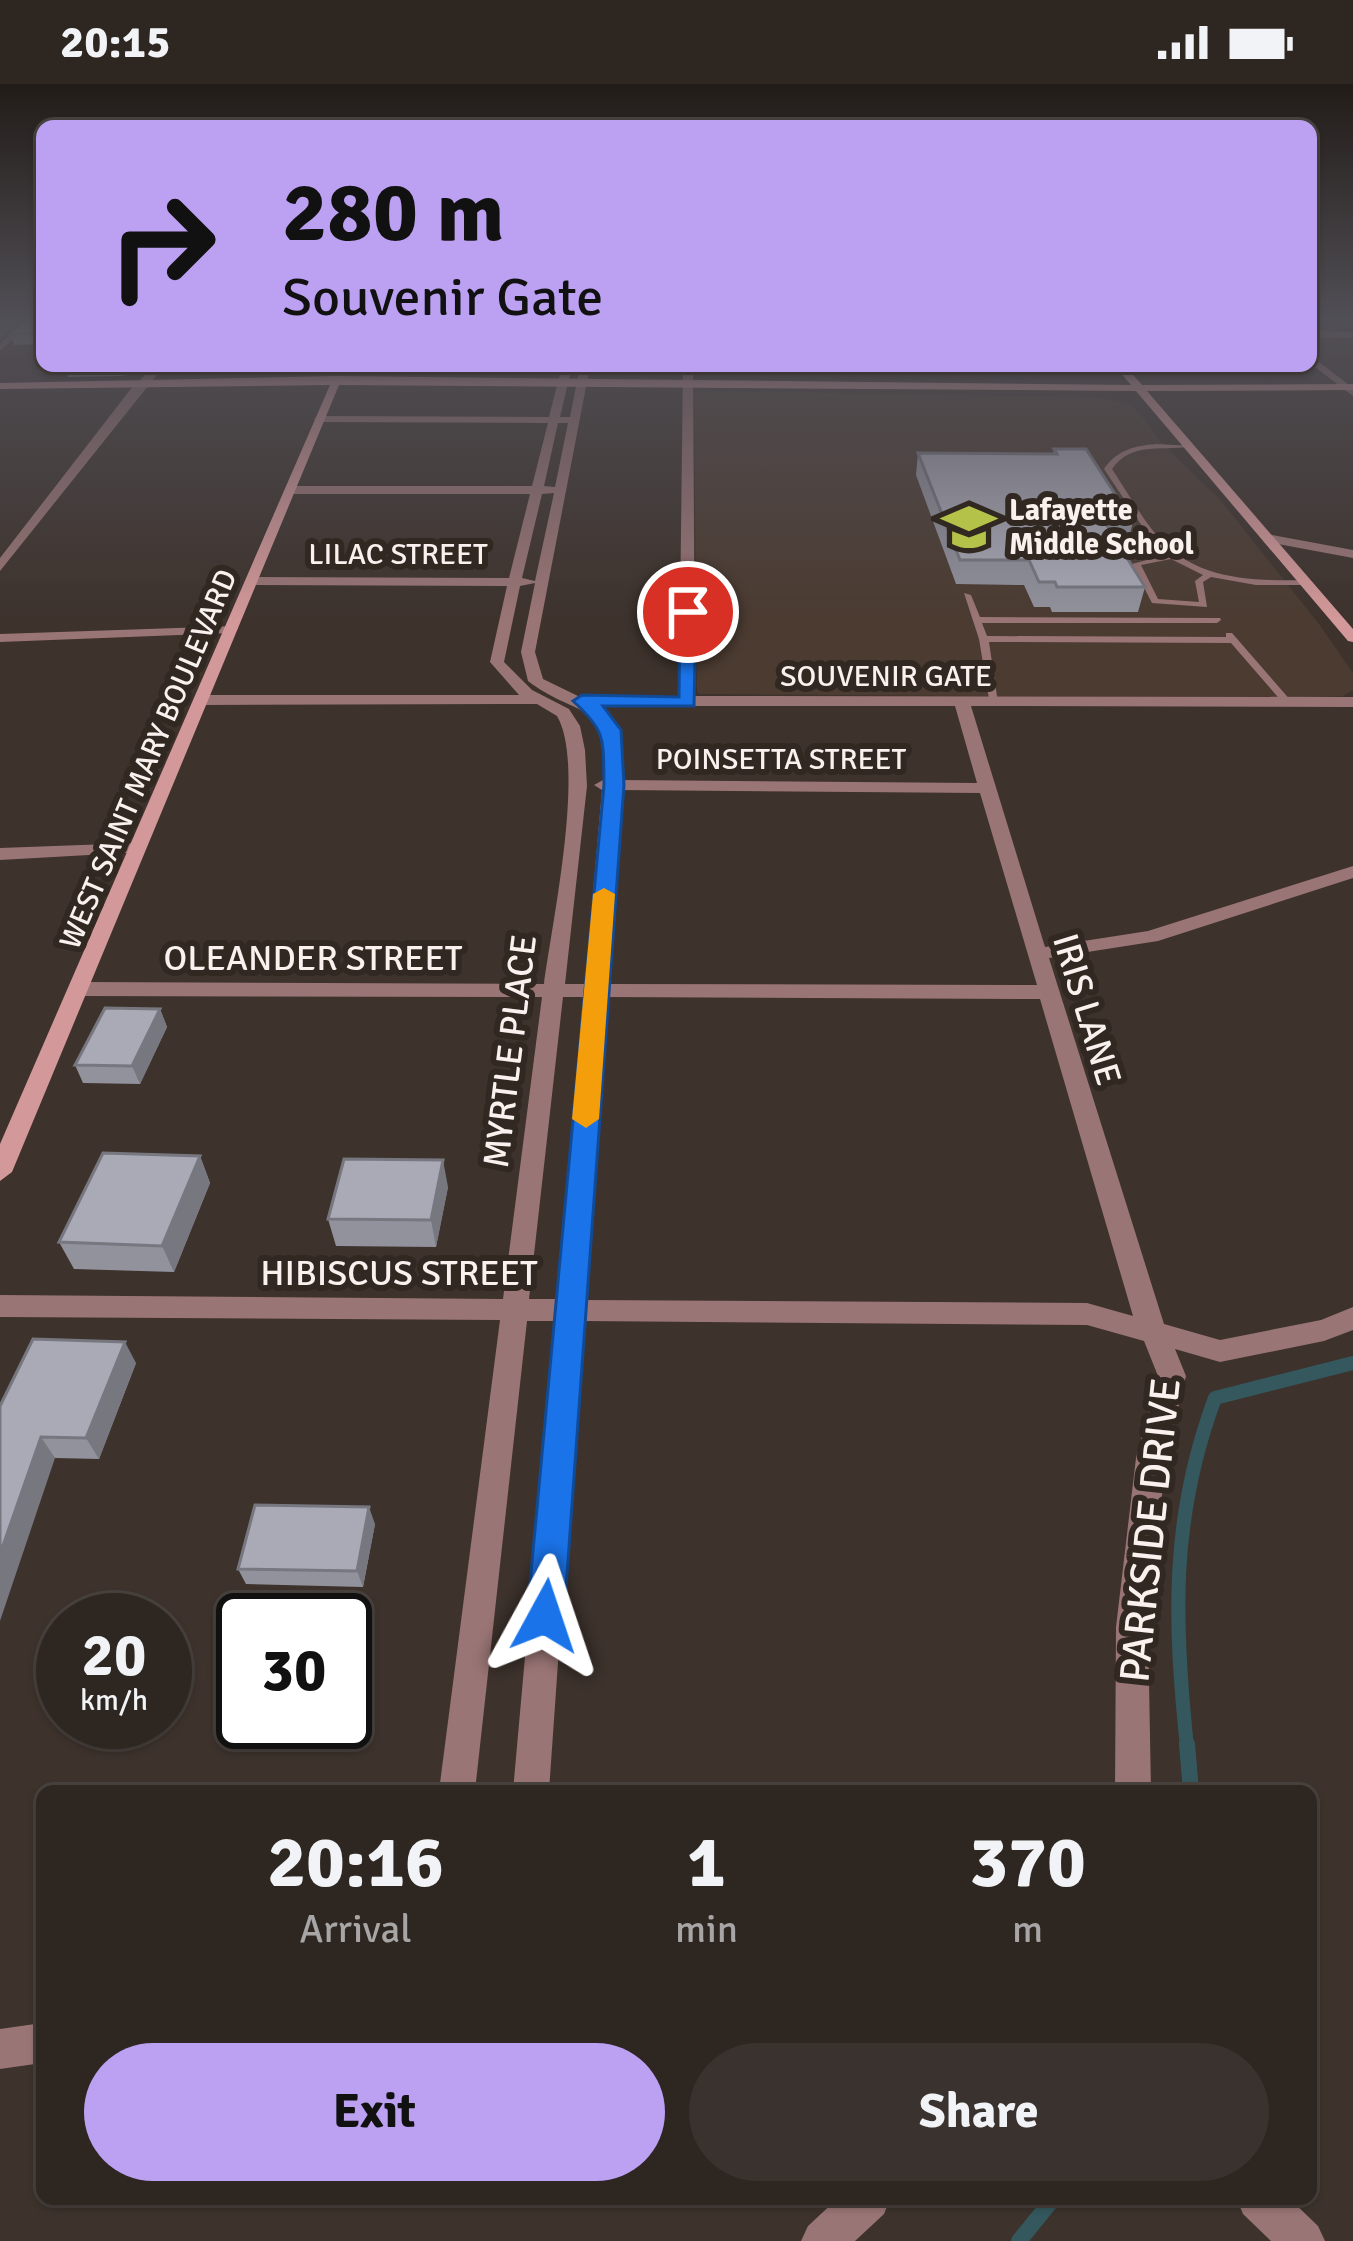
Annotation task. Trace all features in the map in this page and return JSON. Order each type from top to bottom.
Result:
[{"type":"main road","points":[[1164,418],[1272,538],[1353,638]]},
{"type":"main road","name":"WEST SAINT MARY BOULEVARD","points":[[0,1172],[293,490],[319,419]]},
{"type":"street","points":[[0,567],[116,418]]},
{"type":"street","points":[[688,418],[688,702]]},
{"type":"street","points":[[319,419],[564,420]]},
{"type":"street","name":"MYRTLE PLACE","points":[[458,1785],[578,785],[577,730],[566,713],[549,700],[516,688],[496,662],[564,420]]},
{"type":"street","points":[[293,490],[548,490]]},
{"type":"street","name":"MYRTLE PLACE","points":[[531,1785],[614,785],[611,730],[600,712],[544,687],[528,661],[544,582],[548,490]]},
{"type":"street","points":[[1272,538],[1353,554]]},
{"type":"street","name":"LILAC STREET","points":[[253,581],[544,582]]},
{"type":"street","points":[[0,638],[232,628]]},
{"type":"street","name":"SOUVENIR GATE","points":[[202,700],[1353,702]]},
{"type":"street","name":"IRIS LANE","points":[[962,703],[984,788],[1155,1333]]},
{"type":"street","name":"POINSETTA STREET","points":[[578,785],[984,788]]},
{"type":"street","points":[[0,854],[136,848]]},
{"type":"street","points":[[1038,954],[1150,937],[1353,872]]},
{"type":"street","name":"OLEANDER STREET","points":[[80,989],[1049,992]]},
{"type":"street","name":"HIBISCUS STREET","points":[[0,1306],[1087,1315],[1155,1333]]},
{"type":"street","name":"PARKSIDE DRIVE","points":[[1155,1333],[1198,1348],[1238,1351],[1353,1318]]},
{"type":"street","name":"PARKSIDE DRIVE","points":[[1133,1785],[1132,1627],[1151,1458],[1172,1376],[1155,1333]]},
{"type":"street","points":[[0,2049],[36,2044]]},
{"type":"street","points":[[823,2241],[862,2205]]},
{"type":"street","points":[[1264,2205],[1303,2241]]},
{"type":"lane","points":[[1191,446],[1132,450],[1118,454],[1108,469],[1172,556],[1212,573],[1262,583],[1309,584]]},
{"type":"lane","points":[[1172,556],[1136,564],[1155,601],[1204,605]]},
{"type":"lane","points":[[1212,573],[1199,581],[1204,605],[1287,702]]},
{"type":"lane","points":[[968,595],[984,639],[993,703]]},
{"type":"lane","points":[[977,620],[1217,620]]},
{"type":"lane","points":[[984,639],[1233,640]]},
{"type":"shaded area","name":"Lafayette Middle School","points":[[694,418],[1143,418],[1221,501],[1353,673],[1353,690],[1343,696],[697,692]]},
{"type":"building","points":[[1054,449],[1086,449],[1133,522],[1105,522],[1145,587],[1057,587],[1055,582],[1039,582],[1029,560],[960,560],[918,453],[1057,454]]},
{"type":"building","points":[[105,1008],[160,1009],[132,1066],[75,1065]]},
{"type":"building","points":[[103,1153],[200,1156],[162,1246],[59,1242]]},
{"type":"building","points":[[344,1159],[443,1160],[431,1220],[328,1219]]},
{"type":"building","points":[[33,1339],[125,1342],[86,1438],[41,1437],[0,1554],[0,1406]]},
{"type":"building","points":[[255,1505],[369,1507],[357,1571],[238,1569]]},
{"type":"waterway","points":[[1187,1747],[1179,1571],[1190,1486],[1215,1398],[1353,1363]]},
{"type":"waterway","points":[[1187,1744],[1190,1785]]},
{"type":"waterway","points":[[1019,2241],[1048,2205]]},
{"type":"slow traffic","points":[[586,1119],[604,894]]},
{"type":"place","name":"Lafayette Middle School","points":[[969,527]]},
{"type":"route","points":[[545,1616],[614,785],[611,730],[600,712],[582,701],[688,702],[688,612]]}]
